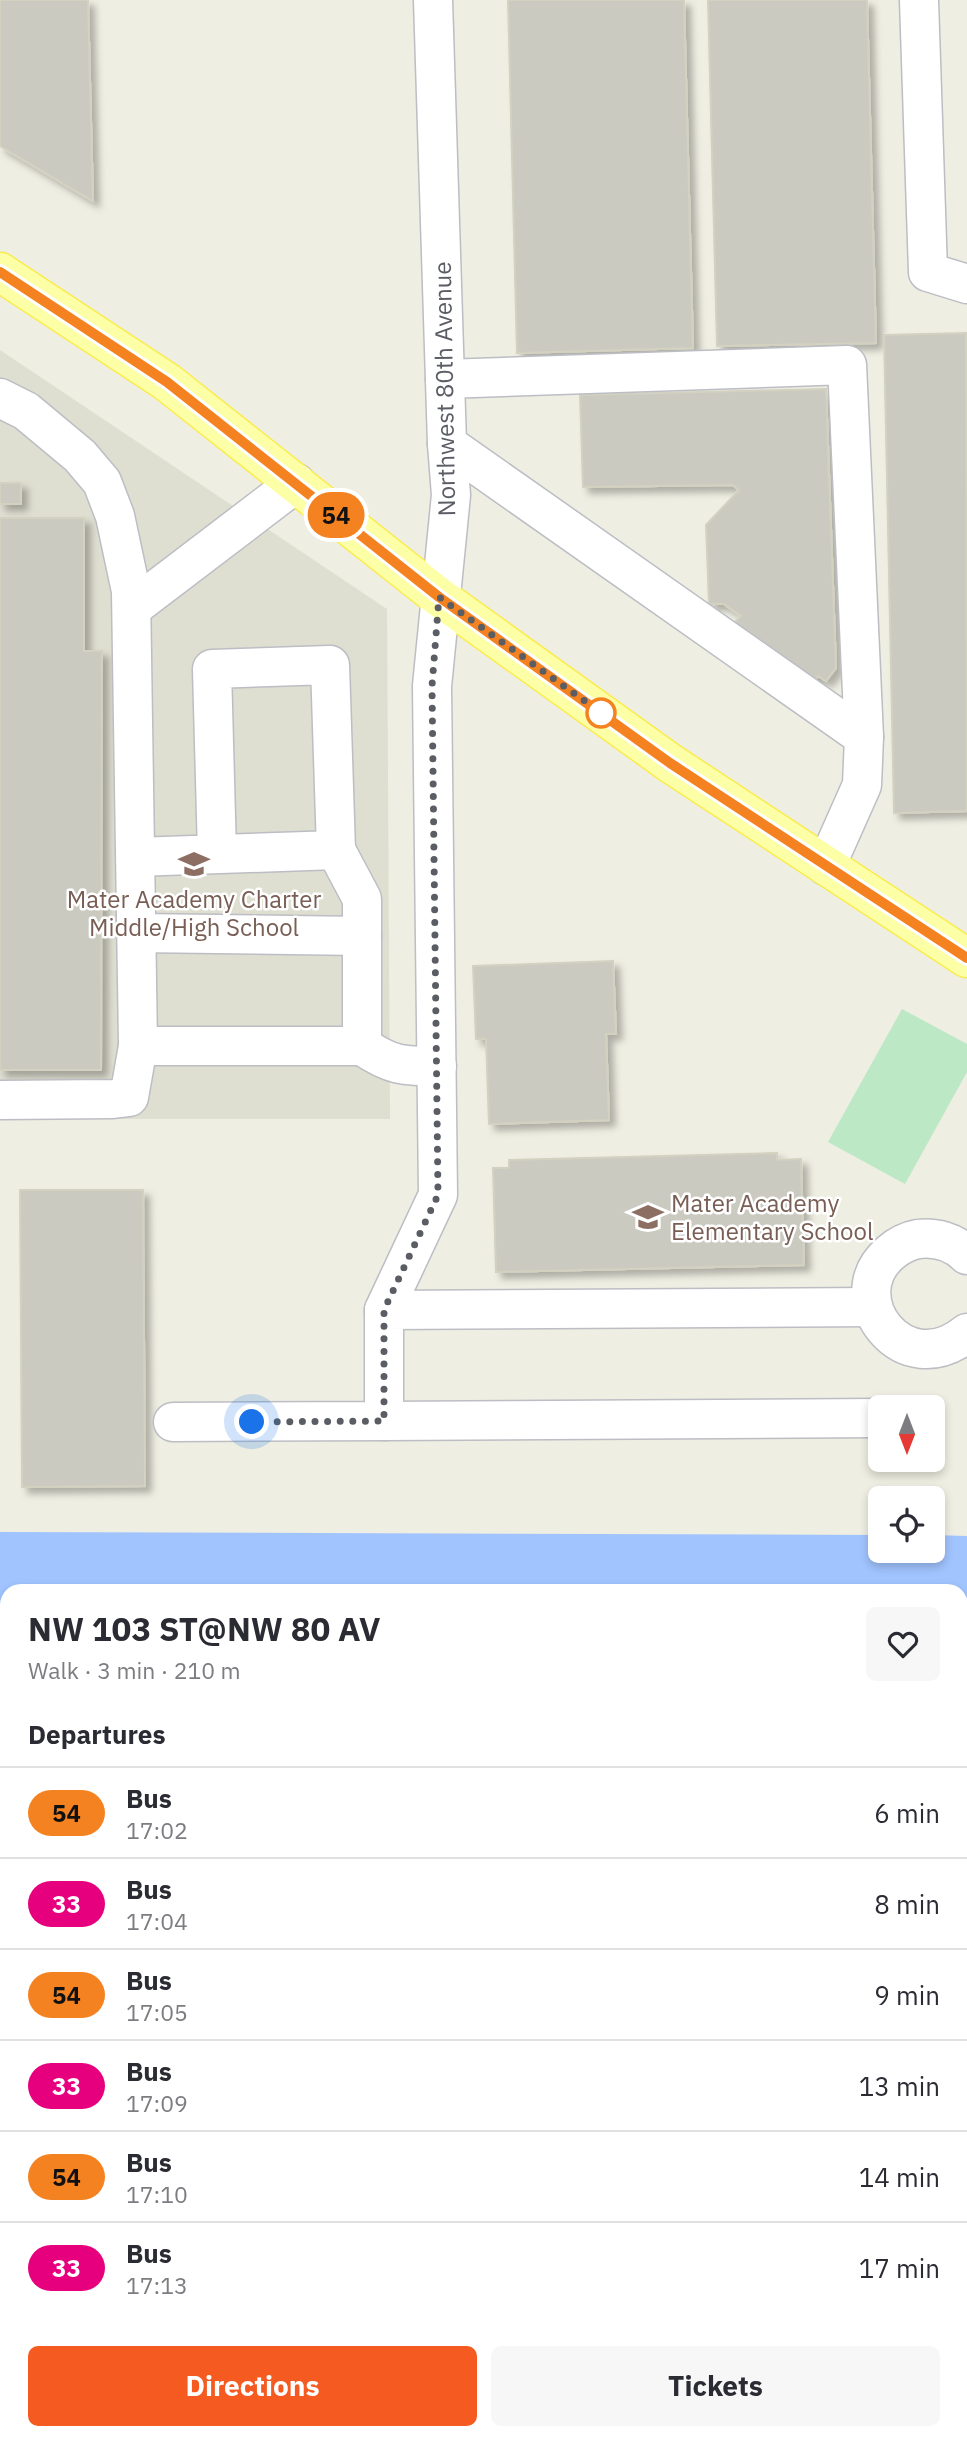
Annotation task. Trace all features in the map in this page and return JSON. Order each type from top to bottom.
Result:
[{"type":"main road","points":[[0,272],[167,382],[439,597],[670,763],[967,958]]},
{"type":"street","name":"Northwest 80th Avenue","points":[[384,1310],[438,1195],[432,686],[451,495],[447,444],[433,0]]},
{"type":"street","points":[[919,0],[928,272],[967,284]]},
{"type":"street","points":[[445,379],[847,365],[864,737],[862,785],[827,866]]},
{"type":"street","points":[[0,398],[26,411],[80,456],[102,482],[115,516],[132,608],[138,1046],[129,1097],[0,1100]]},
{"type":"street","points":[[447,444],[864,737]]},
{"type":"street","points":[[132,608],[296,484]]},
{"type":"street","points":[[217,854],[212,668],[330,665],[336,850],[362,899],[362,1046]]},
{"type":"street","points":[[136,857],[336,850]]},
{"type":"street","points":[[136,933],[362,936]]},
{"type":"street","points":[[138,1046],[362,1046],[382,1059],[403,1066],[437,1066]]},
{"type":"street","points":[[966,1250],[931,1238],[914,1240],[897,1247],[884,1258],[876,1273],[872,1290],[873,1307],[880,1324],[891,1337],[906,1346],[941,1348],[967,1333]]},
{"type":"street","points":[[384,1421],[384,1310],[873,1307]]},
{"type":"street","points":[[173,1422],[868,1418]]},
{"type":"shaded area","name":"Mater Academy Charter Middle/High School","points":[[0,350],[387,609],[390,1119],[0,1119]]},
{"type":"green space","points":[[902,1009],[967,1044],[967,1072],[905,1184],[828,1142]]},
{"type":"water","points":[[0,1532],[868,1535],[868,1563],[945,1563],[945,1535],[967,1536],[967,1584],[0,1584]]},
{"type":"building","points":[[0,0],[88,0],[93,201],[0,146]]},
{"type":"building","points":[[508,0],[684,0],[693,348],[517,353]]},
{"type":"building","points":[[708,0],[867,0],[876,343],[717,346]]},
{"type":"building","points":[[966,333],[967,811],[894,813],[884,335]]},
{"type":"building","points":[[826,389],[836,668],[826,681],[818,676],[810,685],[733,624],[741,616],[724,604],[709,604],[706,525],[739,490],[733,485],[583,487],[580,395]]},
{"type":"building","points":[[0,483],[21,483],[21,504],[0,504]]},
{"type":"building","points":[[0,518],[84,518],[84,651],[102,651],[101,1070],[0,1070]]},
{"type":"building","points":[[613,961],[616,1034],[606,1034],[609,1120],[489,1124],[486,1039],[476,1039],[473,966]]},
{"type":"building","name":"Mater Academy Elementary School","points":[[777,1153],[777,1160],[801,1159],[804,1265],[496,1272],[493,1168],[509,1168],[509,1160]]},
{"type":"building","points":[[20,1190],[143,1190],[145,1486],[22,1487]]},
{"type":"bus line","name":"54","points":[[0,272],[167,382],[439,597],[670,763],[967,958]]},
{"type":"place","name":"Mater Academy Charter Middle/High School","points":[[194,864]]},
{"type":"place","name":"Mater Academy Elementary School","points":[[648,1217]]},
{"type":"route","points":[[252,1422],[384,1421],[384,1310],[438,1195],[432,686],[439,597],[610,719],[601,713]]}]
